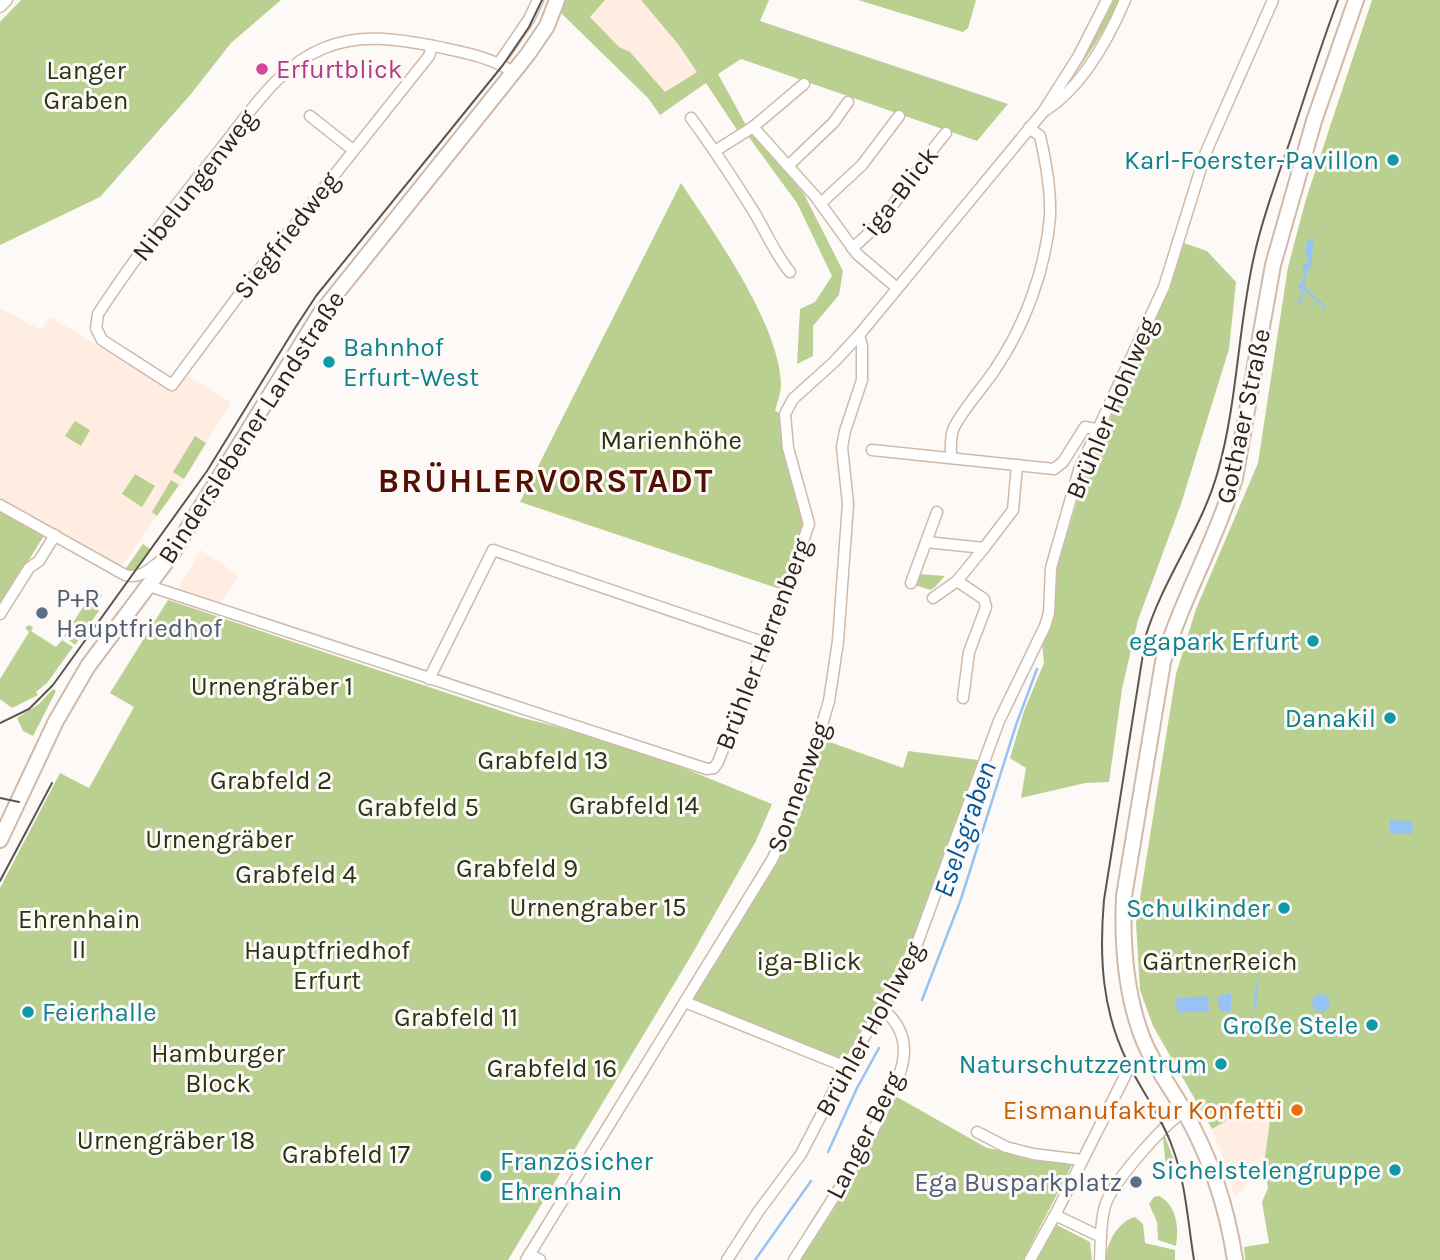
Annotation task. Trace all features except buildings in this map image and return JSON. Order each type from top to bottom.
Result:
[{"type":"main road","name":"Gothaer Straße","points":[[1235,1260],[1230,1226],[1202,1145],[1139,1029],[1126,971],[1122,930],[1124,896],[1163,662],[1176,622],[1228,503],[1282,230],[1314,121],[1356,0]]},
{"type":"main road","name":"Binderslebener Landstraße","points":[[0,840],[5,820],[82,677],[172,554],[320,314],[514,73],[540,38],[557,1]]},
{"type":"street","points":[[0,7],[7,0]]},
{"type":"street","points":[[499,63],[529,19],[538,0]]},
{"type":"street","name":"Brühler Herrenberg","points":[[149,586],[707,769],[713,768],[718,762],[766,643],[809,524],[788,448],[786,414],[793,399],[859,335],[1043,112],[1078,57],[1107,0]]},
{"type":"street","points":[[1043,112],[1062,100],[1080,77],[1101,48],[1125,0]]},
{"type":"street","name":"Brühler Hohlweg","points":[[727,1260],[801,1154],[846,1067],[918,944],[999,722],[1045,626],[1049,613],[1051,568],[1079,470],[1164,286],[1206,152],[1273,0]]},
{"type":"street","name":"Nibelungenweg","points":[[128,358],[102,340],[96,328],[98,314],[156,229],[279,78],[294,64],[321,49],[355,38],[387,38],[499,63],[514,73]]},
{"type":"street","name":"Siegfriedweg","points":[[128,358],[172,385],[242,291],[429,56],[432,46]]},
{"type":"street","points":[[715,151],[754,127],[804,84]]},
{"type":"street","points":[[789,166],[834,122],[848,102]]},
{"type":"street","points":[[310,116],[353,150]]},
{"type":"street","name":"iga-Blick","points":[[821,203],[862,165],[899,116]]},
{"type":"street","points":[[691,118],[715,151],[778,257],[790,272]]},
{"type":"street","name":"iga-Blick","points":[[754,127],[821,203],[856,254],[897,288]]},
{"type":"street","points":[[951,457],[953,430],[998,366],[1022,320],[1038,279],[1048,234],[1050,194],[1047,164],[1040,136],[1029,128]]},
{"type":"street","name":"iga-Blick","points":[[852,248],[896,201],[925,158],[946,133]]},
{"type":"street","name":"Sonnenweg","points":[[528,1257],[772,860],[795,811],[829,701],[838,642],[848,504],[842,447],[862,380],[862,346],[859,335]]},
{"type":"street","points":[[872,450],[1054,469],[1059,467],[1085,427],[1096,429]]},
{"type":"street","points":[[933,598],[957,581],[1013,510],[1017,465]]},
{"type":"street","points":[[0,505],[131,577],[145,574],[172,554]]},
{"type":"street","points":[[911,583],[937,512]]},
{"type":"street","points":[[0,614],[29,568],[39,561],[55,536]]},
{"type":"street","points":[[926,542],[985,548]]},
{"type":"street","points":[[429,679],[494,550],[766,643]]},
{"type":"street","points":[[957,581],[984,599],[986,607],[969,652],[962,698]]},
{"type":"street","points":[[685,1002],[846,1067]]},
{"type":"street","name":"Langer Berg","points":[[794,1260],[870,1137],[901,1070],[904,1050],[901,1033],[889,1014],[882,1009]]},
{"type":"street","points":[[1030,1260],[1126,1072]]},
{"type":"street","points":[[1100,1260],[1105,1208],[1114,1188],[1172,1120],[1184,1111]]},
{"type":"street","points":[[977,1132],[1006,1147],[1033,1154],[1082,1160]]},
{"type":"street","points":[[1055,1215],[1101,1237]]},
{"type":"street","points":[[528,1257],[540,1260]]},
{"type":"shaded area","points":[[605,0],[641,0],[678,44],[697,72],[665,92],[630,52],[619,47],[589,16]]},
{"type":"shaded area","points":[[0,308],[41,330],[50,317],[172,390],[184,374],[231,402],[190,470],[120,568],[0,501]]},
{"type":"shaded area","points":[[201,550],[238,575],[219,606],[176,591]]},
{"type":"shaded area","points":[[1250,1106],[1271,1112],[1264,1164],[1235,1197],[1212,1129]]},
{"type":"green space","name":"Langer Graben","points":[[21,0],[281,0],[231,43],[191,94],[100,197],[0,245],[0,22]]},
{"type":"green space","points":[[566,0],[605,0],[590,17],[619,47],[630,52],[665,92],[697,72],[678,44],[641,0],[769,0],[760,21],[1008,104],[977,141],[741,59],[718,74],[746,125],[804,194],[843,271],[839,295],[813,326],[813,356],[797,364],[800,309],[815,302],[832,276],[797,203],[748,136],[743,139],[706,83],[660,115],[648,98],[561,13]]},
{"type":"green space","points":[[858,0],[976,0],[968,28],[963,32]]},
{"type":"green space","points":[[1114,0],[1120,0],[1098,40],[1053,101],[1091,44]]},
{"type":"green space","name":"egapark Erfurt","points":[[1372,0],[1440,0],[1440,1260],[1245,1260],[1244,1247],[1269,1243],[1262,1202],[1268,1188],[1264,1164],[1271,1112],[1250,1107],[1212,1129],[1153,1026],[1140,990],[1136,923],[1176,674],[1196,609],[1258,463],[1288,267],[1306,199]]},
{"type":"green space","name":"Marienhöhe","points":[[681,183],[743,280],[770,335],[778,361],[781,385],[775,411],[780,413],[783,449],[802,511],[803,525],[780,589],[520,502]]},
{"type":"green space","points":[[1184,243],[1207,251],[1236,282],[1229,349],[1181,504],[1138,620],[1122,689],[1109,782],[1085,783],[1021,798],[1026,768],[1010,758],[1024,711],[1044,663],[1042,643],[1057,568],[1086,472],[1169,289]]},
{"type":"green space","points":[[75,421],[90,430],[81,446],[65,436]]},
{"type":"green space","points":[[195,436],[206,443],[184,479],[173,472]]},
{"type":"green space","points":[[135,474],[155,486],[142,507],[122,494]]},
{"type":"green space","points":[[171,480],[179,485],[157,516],[152,512]]},
{"type":"green space","points":[[0,511],[45,534],[0,606]]},
{"type":"green space","points":[[143,544],[150,549],[132,574],[124,571]]},
{"type":"green space","points":[[919,574],[945,576],[930,590],[915,585]]},
{"type":"green space","points":[[95,589],[102,595],[96,604],[101,608],[75,645],[64,636]]},
{"type":"green space","name":"Hauptfriedhof Erfurt","points":[[168,600],[519,717],[597,737],[654,756],[772,804],[756,841],[691,956],[508,1260],[0,1260],[0,888],[60,773],[89,788],[134,707],[110,693]]},
{"type":"green space","points":[[29,625],[33,627],[31,631],[56,647],[62,640],[73,647],[47,683],[36,692],[38,695],[12,708],[0,699],[0,679],[29,632],[25,628]]},
{"type":"green space","points":[[53,689],[56,691],[33,736],[23,731],[17,718],[39,704]]},
{"type":"green space","name":"iga-Blick","points":[[824,740],[903,768],[908,751],[978,760],[915,936],[845,1059],[839,1061],[692,1000],[781,849],[805,795]]},
{"type":"green space","points":[[897,1097],[987,1148],[1073,1163],[1023,1260],[801,1260],[850,1184]]},
{"type":"green space","points":[[1164,1134],[1175,1163],[1166,1168],[1163,1138]]},
{"type":"green space","points":[[1159,1196],[1173,1211],[1177,1232],[1176,1246],[1158,1240],[1157,1222],[1149,1204],[1154,1197]]},
{"type":"green space","points":[[1135,1217],[1143,1224],[1145,1243],[1175,1250],[1175,1260],[1105,1260],[1108,1247],[1118,1228]]},
{"type":"green space","points":[[1057,1225],[1090,1242],[1092,1260],[1035,1260],[1052,1228]]},
{"type":"water","points":[[1313,237],[1312,264],[1307,272],[1301,305],[1297,303],[1302,293],[1298,286],[1304,279],[1303,265],[1309,261],[1305,254],[1306,246]]},
{"type":"water","points":[[1390,820],[1413,821],[1412,834],[1390,833]]},
{"type":"water","points":[[1231,994],[1231,1011],[1221,1012],[1217,1001],[1220,995]]},
{"type":"water","points":[[1321,994],[1327,997],[1330,1003],[1327,1009],[1321,1012],[1315,1009],[1312,1003],[1315,997]]},
{"type":"water","points":[[1208,996],[1209,1011],[1177,1013],[1176,998]]},
{"type":"waterway","points":[[1305,289],[1324,309]]},
{"type":"waterway","name":"Eselsgraben","points":[[922,1000],[961,899],[1016,725],[1037,669]]},
{"type":"waterway","points":[[1255,1009],[1257,983]]},
{"type":"waterway","name":"Eselsgraben","points":[[828,1152],[857,1088],[879,1048]]},
{"type":"waterway","name":"Eselsgraben","points":[[755,1260],[811,1181]]},
{"type":"tram line","points":[[0,723],[29,709],[53,685],[207,471],[316,296],[503,65],[529,27],[542,0]]},
{"type":"tram line","points":[[1194,1260],[1184,1190],[1173,1149],[1164,1127],[1128,1063],[1113,1024],[1104,984],[1104,900],[1146,635],[1163,593],[1203,513],[1218,471],[1230,417],[1249,279],[1259,237],[1338,0]]},
{"type":"tram line","points":[[0,881],[52,783]]},
{"type":"tram line","points":[[0,798],[19,802]]},
{"type":"place","name":"Erfurtblick","points":[[262,69]]},
{"type":"place","name":"Karl-Foerster-Pavillon","points":[[1393,160]]},
{"type":"place","name":"Bahnhof Erfurt-West","points":[[329,362]]},
{"type":"place","name":"P+R Hauptfriedhof","points":[[42,613]]},
{"type":"place","name":"egapark Erfurt","points":[[1313,641]]},
{"type":"place","name":"Danakil","points":[[1390,718]]},
{"type":"place","name":"Schulkinder","points":[[1284,908]]},
{"type":"place","name":"Feierhalle","points":[[28,1012]]},
{"type":"place","name":"Große Stele","points":[[1372,1025]]},
{"type":"place","name":"Naturschutzzentrum","points":[[1221,1064]]},
{"type":"place","name":"Eismanufaktur Konfetti","points":[[1297,1110]]},
{"type":"place","name":"Sichelstelengruppe","points":[[1395,1170]]},
{"type":"place","name":"Französicher Ehrenhain","points":[[486,1176]]},
{"type":"place","name":"Ega Busparkplatz","points":[[1136,1182]]},
{"type":"district","name":"BRÜHLERVORSTADT","points":[[546,480]]},
{"type":"park label","name":"Urnengräber 1","points":[[272,686]]},
{"type":"park label","name":"Grabfeld 13","points":[[543,760]]},
{"type":"park label","name":"Grabfeld 2","points":[[271,780]]},
{"type":"park label","name":"Grabfeld 14","points":[[634,805]]},
{"type":"park label","name":"Grabfeld 5","points":[[418,807]]},
{"type":"park label","name":"Urnengräber","points":[[219,839]]},
{"type":"park label","name":"Grabfeld 9","points":[[517,868]]},
{"type":"park label","name":"Grabfeld 4","points":[[296,874]]},
{"type":"park label","name":"Urnengraber 15","points":[[598,907]]},
{"type":"park label","name":"Ehrenhain II","points":[[79,934]]},
{"type":"park label","name":"GärtnerReich","points":[[1220,961]]},
{"type":"park label","name":"Grabfeld 11","points":[[456,1017]]},
{"type":"park label","name":"Hamburger Block","points":[[218,1068]]},
{"type":"park label","name":"Grabfeld 16","points":[[552,1068]]},
{"type":"park label","name":"Urnengräber 18","points":[[166,1140]]},
{"type":"park label","name":"Grabfeld 17","points":[[346,1154]]}]
